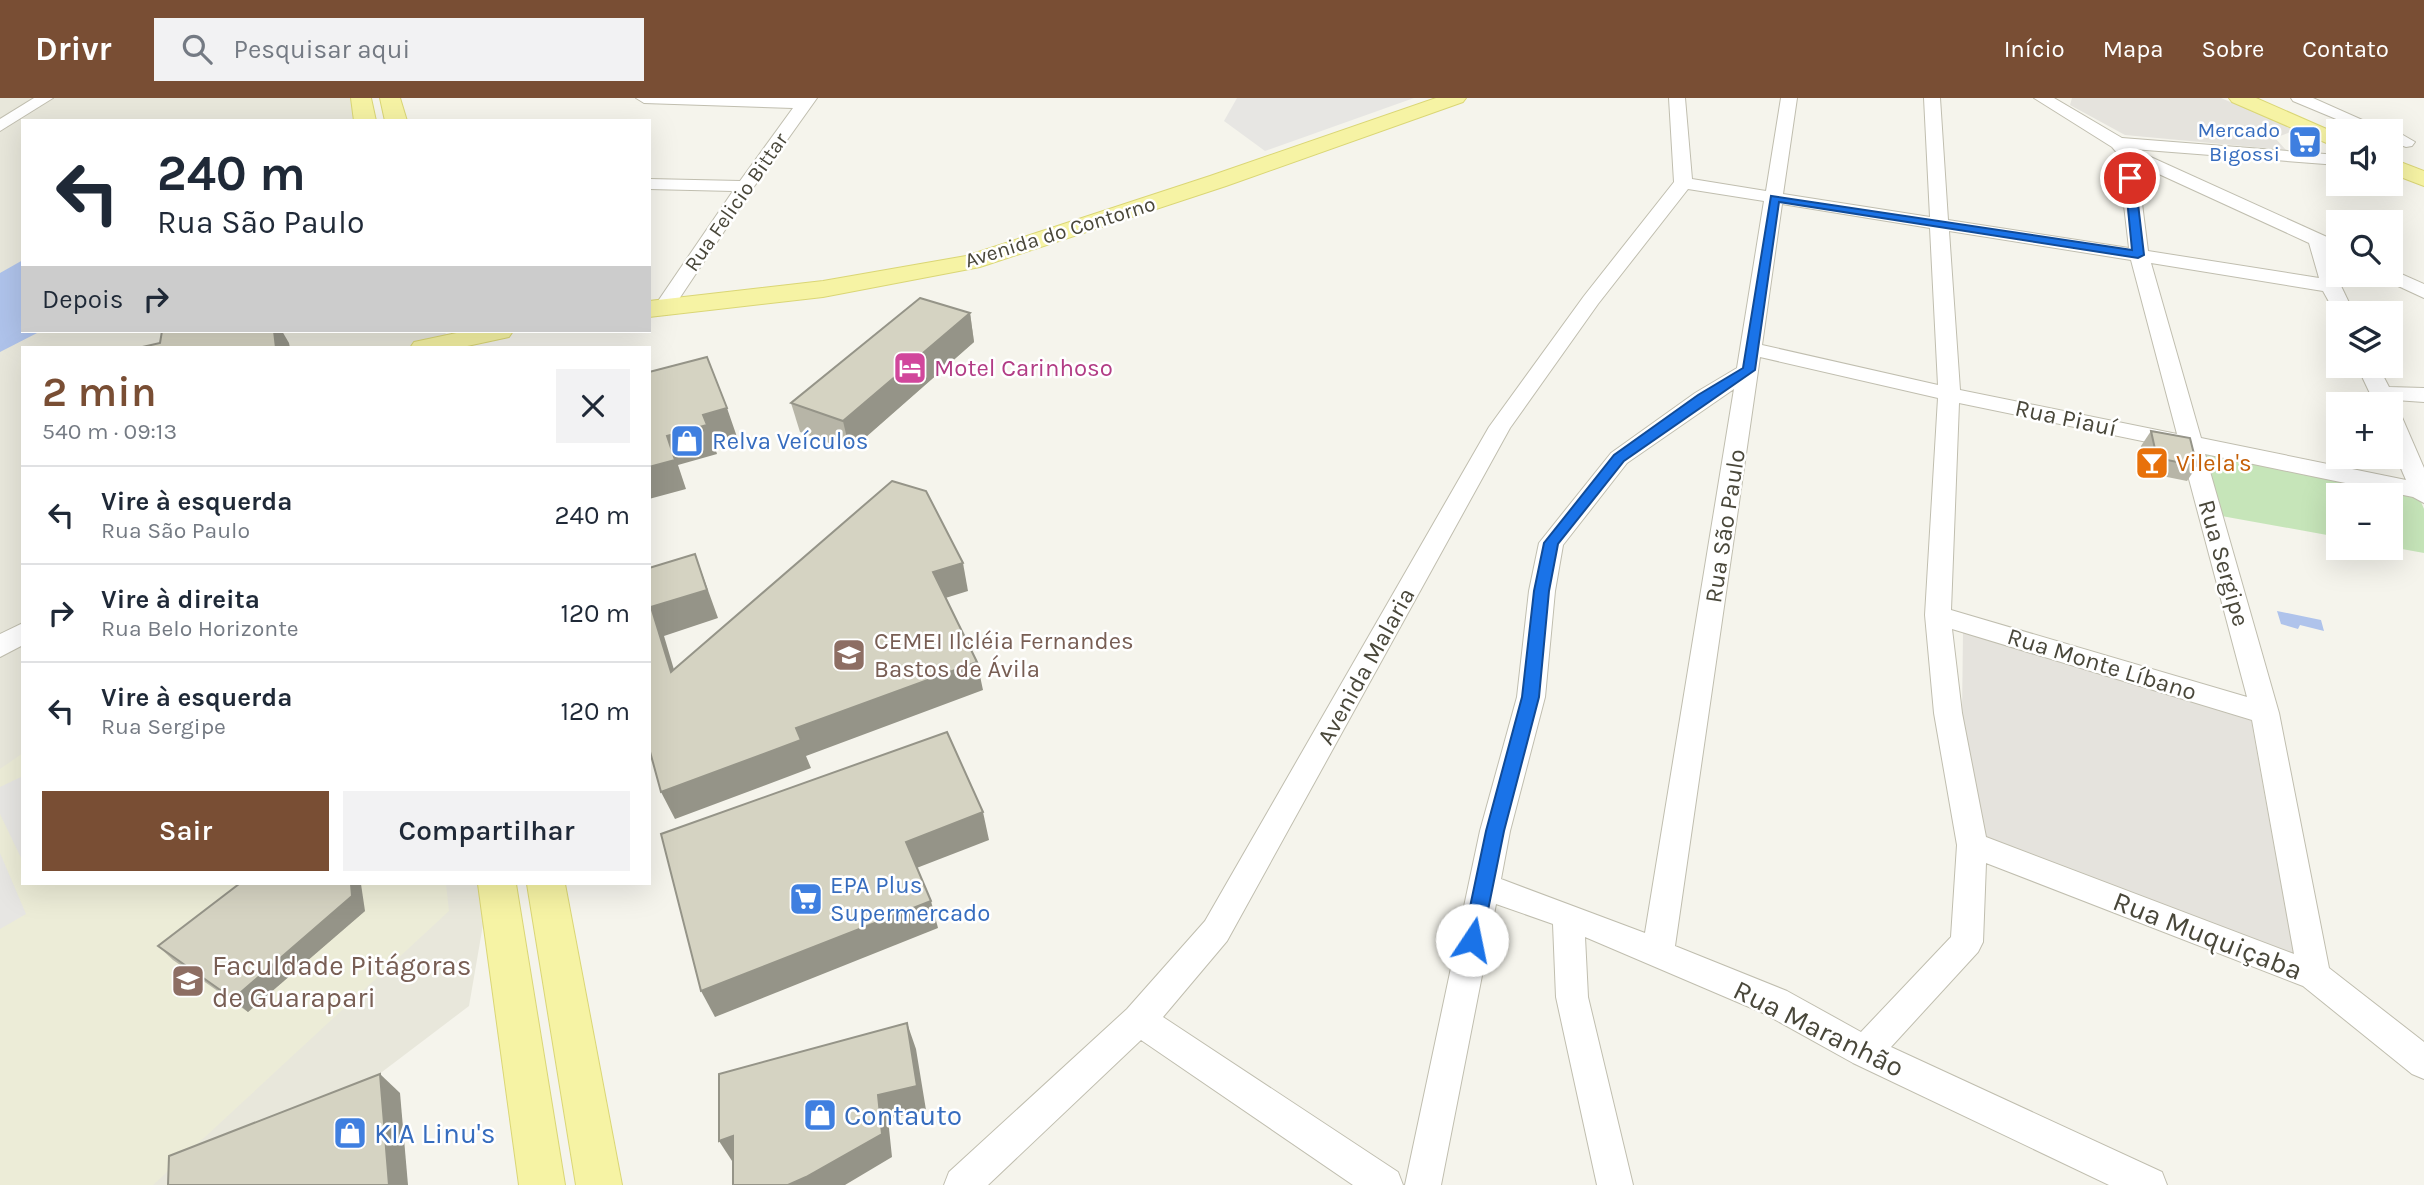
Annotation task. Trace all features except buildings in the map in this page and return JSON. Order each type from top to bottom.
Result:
[{"type":"main road","points":[[361,98],[365,119]]},
{"type":"main road","points":[[390,98],[395,119]]},
{"type":"main road","name":"Avenida do Contorno","points":[[657,308],[823,289],[971,262],[1206,186],[1456,98]]},
{"type":"main road","points":[[2239,98],[2326,137]]},
{"type":"main road","points":[[2403,170],[2424,179]]},
{"type":"main road","points":[[433,346],[491,333]]},
{"type":"main road","points":[[452,342],[505,333]]},
{"type":"main road","points":[[496,885],[542,1185]]},
{"type":"main road","points":[[546,885],[599,1185]]},
{"type":"street","points":[[12,122],[46,98]]},
{"type":"street","points":[[644,98],[807,101]]},
{"type":"street","points":[[1677,98],[1683,153],[1683,183],[2326,285]]},
{"type":"street","name":"Rua São Paulo","points":[[1658,953],[1789,98]]},
{"type":"street","points":[[1865,1052],[1967,942],[1972,845],[1948,713],[1938,615],[1949,394],[1937,223],[1932,98]]},
{"type":"street","points":[[2298,98],[2350,119]]},
{"type":"street","points":[[2047,99],[2122,148],[2326,243]]},
{"type":"street","name":"Rua Felicio Bittar","points":[[657,308],[807,101]]},
{"type":"street","points":[[2122,148],[2326,159]]},
{"type":"street","name":"Rua Sergipe","points":[[2122,148],[2138,255],[2265,713],[2314,975]]},
{"type":"street","name":"Avenida Malaria","points":[[974,1180],[1139,1020],[1216,931],[1500,427],[1591,300],[1683,183]]},
{"type":"street","points":[[651,184],[745,186]]},
{"type":"street","points":[[2317,239],[2326,269]]},
{"type":"street","points":[[2403,282],[2424,292]]},
{"type":"street","points":[[1423,1185],[1483,886],[1531,697],[1542,591],[1551,543],[1619,458],[1703,398],[1750,359]]},
{"type":"street","name":"Rua Piauí","points":[[1750,359],[1949,394],[2423,493]]},
{"type":"street","points":[[2403,397],[2424,395]]},
{"type":"street","points":[[2403,446],[2423,493]]},
{"type":"street","name":"Rua Monte Líbano","points":[[1938,615],[2265,713]]},
{"type":"street","points":[[0,646],[21,633]]},
{"type":"street","name":"Rua Muquiçaba","points":[[1972,845],[2314,975],[2424,1063]]},
{"type":"street","name":"Rua Maranhão","points":[[1483,886],[1568,916],[1775,1002],[1865,1052],[2149,1185]]},
{"type":"street","points":[[1568,916],[1572,997],[1615,1185]]},
{"type":"street","points":[[1139,1020],[1385,1185]]},
{"type":"shaded area","name":"Faculdade Pitágoras de Guarapari","points":[[0,98],[361,98],[369,119],[21,119],[21,333],[445,333],[449,346],[21,346],[21,885],[490,885],[469,1006],[233,1185],[0,1185]]},
{"type":"shaded area","points":[[1237,98],[1414,98],[1265,151],[1224,121]]},
{"type":"shaded area","points":[[2072,98],[2221,98],[2296,130],[2275,138],[2286,150],[2125,135],[2070,105]]},
{"type":"shaded area","points":[[1963,632],[2251,720],[2294,956],[1984,836],[1962,717]]},
{"type":"shaded area","name":"Faculdade Pitágoras de Guarapari","points":[[21,754],[21,885],[446,885],[449,911],[153,1185],[0,1185],[0,769]]},
{"type":"shaded area","points":[[21,777],[21,858],[0,814],[0,787]]},
{"type":"shaded area","points":[[0,853],[26,914],[0,929]]},
{"type":"green space","points":[[2196,448],[2372,483],[2326,483],[2326,535],[2216,515]]},
{"type":"green space","points":[[2403,489],[2417,492],[2424,509],[2424,553],[2403,549]]},
{"type":"water","points":[[21,261],[21,333],[37,333],[0,352],[0,273]]},
{"type":"water","points":[[2277,611],[2321,620],[2324,631],[2300,625],[2298,629],[2281,624]]},
{"type":"place","name":"Mercado Bigossi","points":[[2305,142]]},
{"type":"place","name":"Motel Carinhoso","points":[[910,368]]},
{"type":"place","name":"Relva Veículos","points":[[687,441]]},
{"type":"place","name":"Vilela's","points":[[2152,463]]},
{"type":"place","name":"CEMEI Ilcléia Fernandes Bastos de Ávila","points":[[849,655]]},
{"type":"place","name":"EPA Plus Supermercado","points":[[806,899]]},
{"type":"place","name":"Faculdade Pitágoras de Guarapari","points":[[188,981]]},
{"type":"place","name":"Contauto","points":[[820,1115]]},
{"type":"place","name":"KIA Linu's","points":[[350,1133]]},
{"type":"route","points":[[1472,940],[1495,831],[1531,697],[1542,591],[1551,543],[1619,458],[1703,398],[1749,370],[1774,198],[2138,255],[2130,178]]}]
